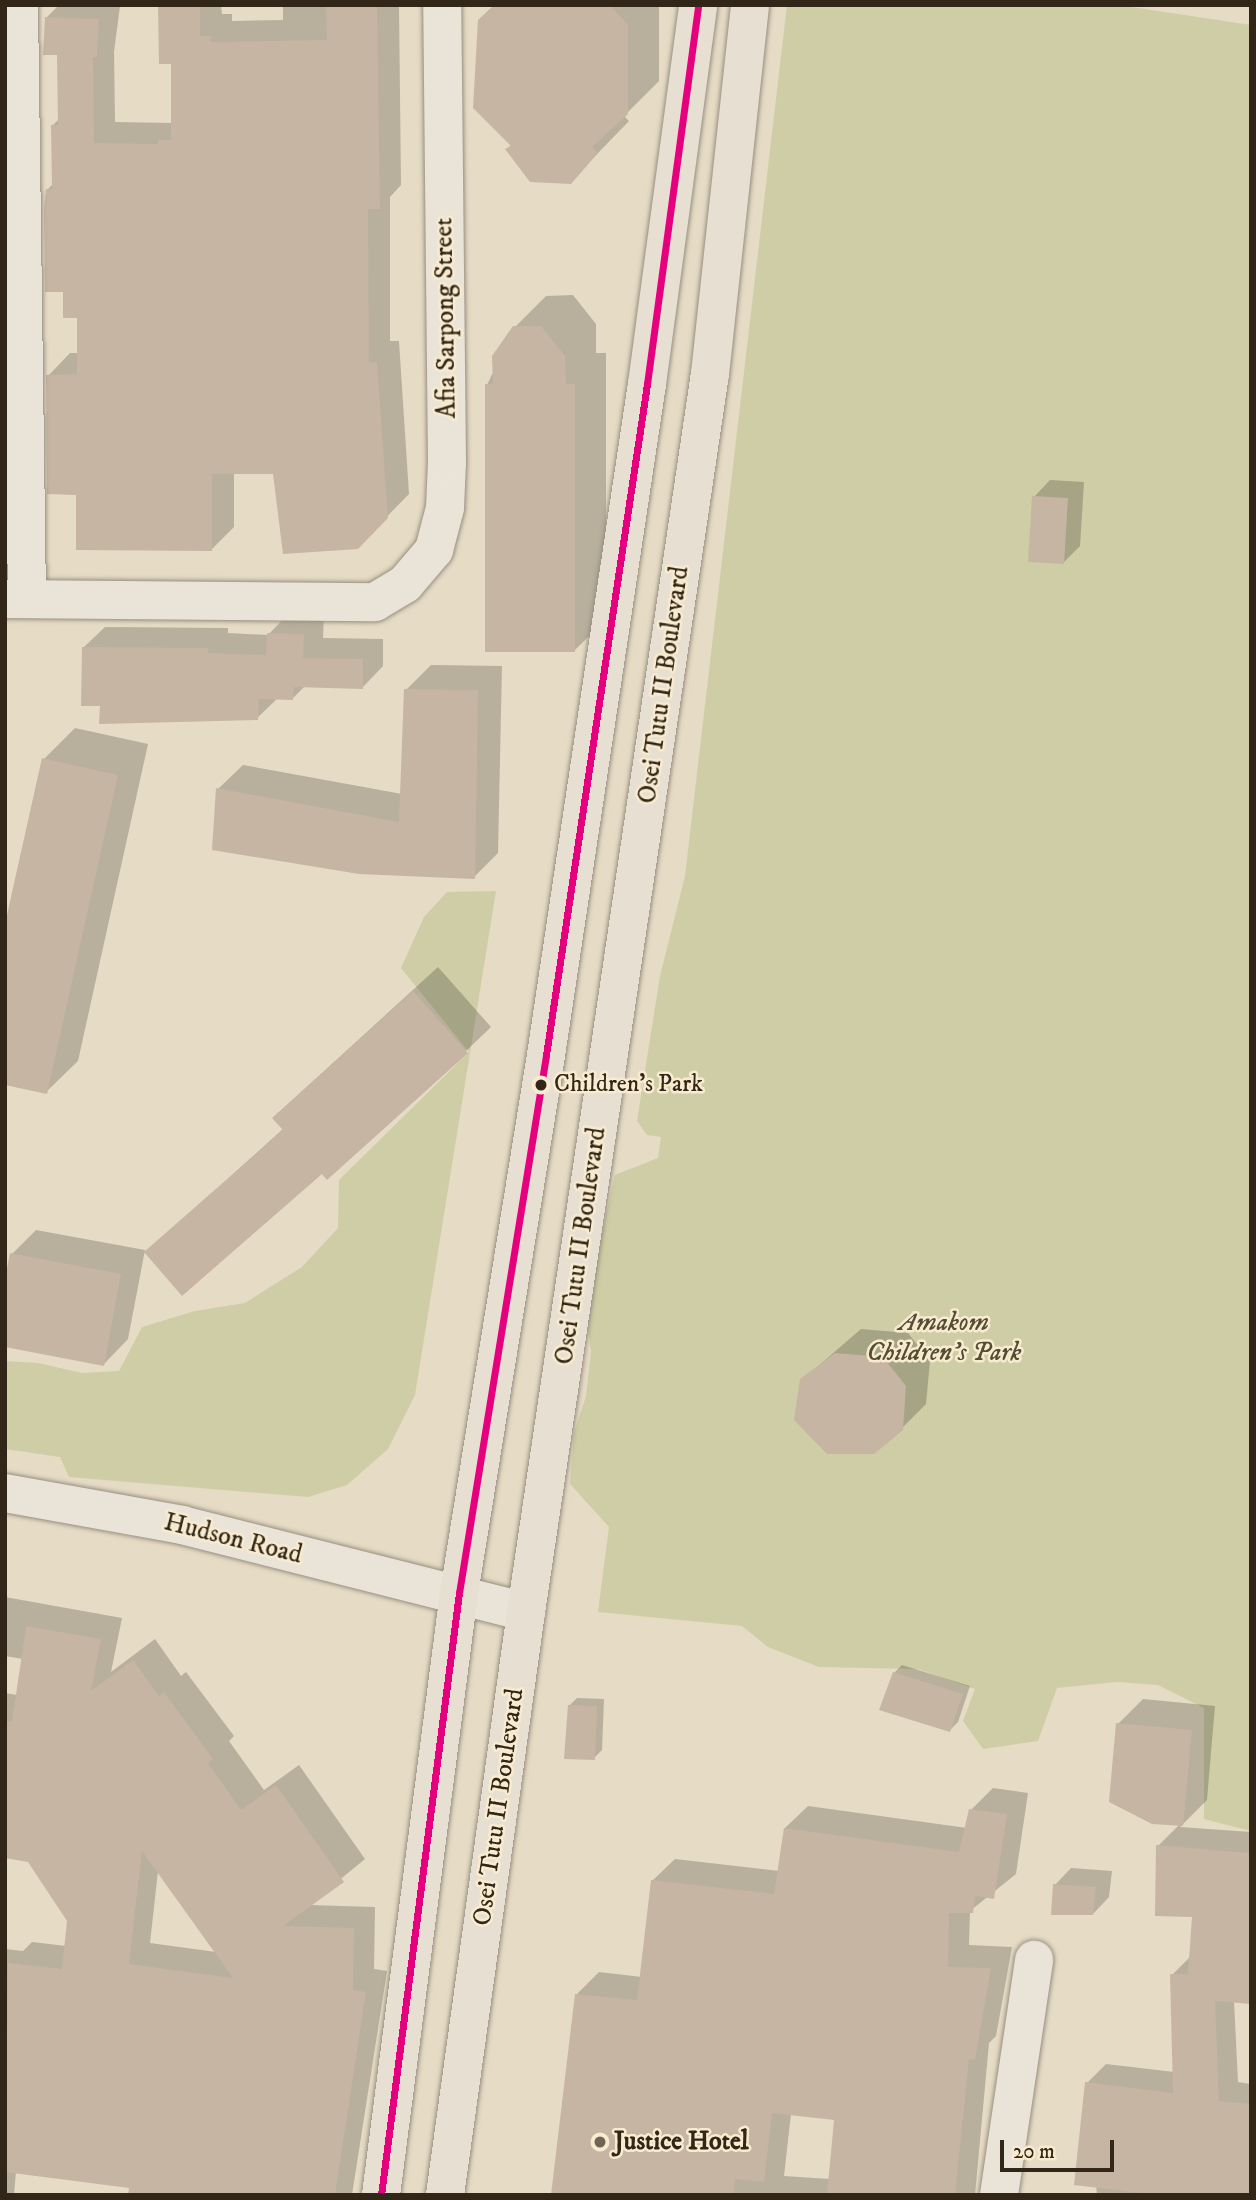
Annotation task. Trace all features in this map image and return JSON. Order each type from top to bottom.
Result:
[{"type":"main road","points":[[381,2195],[459,1593],[546,1055],[647,384],[698,5]]},
{"type":"main road","name":"Osei Tutu II Boulevard","points":[[445,2195],[526,1612],[710,374],[750,5]]},
{"type":"street","points":[[16,599],[19,5]]},
{"type":"street","name":"Afia Sarpong Street","points":[[16,599],[375,602],[405,584],[434,550],[445,508],[442,5]]},
{"type":"street","name":"Hudson Road","points":[[5,1493],[181,1525],[526,1612]]},
{"type":"street","points":[[999,2195],[1034,1960]]},
{"type":"green space","name":"Amakom Children's Park","points":[[787,5],[1118,5],[1251,25],[1251,1831],[1204,1819],[1204,1708],[1158,1685],[1117,1682],[1057,1688],[1038,1741],[983,1749],[963,1721],[975,1689],[918,1669],[819,1667],[768,1647],[742,1626],[598,1612],[609,1527],[570,1484],[574,1433],[586,1396],[591,1351],[585,1309],[615,1175],[658,1158],[661,1137],[647,1135],[637,1121],[660,976],[685,876]]},
{"type":"green space","points":[[496,891],[415,1395],[388,1449],[347,1485],[308,1497],[69,1477],[60,1457],[5,1449],[5,1361],[38,1363],[82,1373],[119,1371],[142,1327],[195,1311],[245,1303],[302,1267],[338,1228],[339,1180],[469,1052],[401,968],[424,917],[447,892]]},
{"type":"building","points":[[158,5],[200,5],[200,36],[211,36],[211,42],[327,40],[326,5],[377,5],[380,209],[368,209],[369,362],[377,362],[388,518],[358,549],[283,554],[273,474],[212,474],[212,551],[76,550],[76,495],[47,494],[46,375],[77,374],[77,318],[63,318],[63,292],[45,292],[44,208],[46,189],[52,189],[51,125],[58,125],[57,55],[43,55],[45,17],[99,19],[97,57],[93,57],[94,143],[158,144],[158,140],[171,140],[171,64],[159,64]]},
{"type":"building","points":[[494,5],[610,5],[628,25],[628,114],[592,147],[598,153],[571,184],[530,182],[505,149],[511,146],[473,108],[478,20]]},
{"type":"building","points":[[513,326],[541,326],[565,356],[566,384],[575,384],[575,652],[485,652],[485,384],[493,384],[492,356]]},
{"type":"building","points":[[1032,496],[1068,498],[1064,564],[1028,562]]},
{"type":"building","points":[[267,633],[304,634],[303,658],[363,659],[363,689],[294,687],[293,700],[259,699],[258,720],[99,724],[100,706],[81,706],[82,647],[208,648],[208,653],[266,655]]},
{"type":"building","points":[[404,689],[478,690],[475,879],[359,874],[212,850],[216,788],[399,822]]},
{"type":"building","points":[[42,758],[118,775],[47,1094],[5,1085],[5,924]]},
{"type":"building","points":[[413,991],[468,1053],[327,1180],[322,1174],[182,1296],[144,1252],[283,1130],[272,1118]]},
{"type":"building","points":[[10,1253],[121,1274],[104,1366],[5,1347],[5,1279]]},
{"type":"building","points":[[835,1353],[883,1357],[906,1386],[903,1430],[874,1454],[827,1454],[794,1420],[800,1379]]},
{"type":"building","points":[[26,1626],[101,1639],[91,1691],[133,1660],[159,1696],[164,1692],[213,1759],[208,1763],[241,1810],[276,1785],[344,1882],[283,1926],[354,1928],[353,1990],[366,1992],[335,2195],[128,2195],[129,2188],[5,2172],[8,1963],[62,1969],[67,1921],[28,1862],[5,1858],[5,1721],[12,1722]],"holes":[[[142,1851],[233,1978],[129,1964]]]},
{"type":"building","points":[[893,1672],[963,1694],[950,1732],[879,1710]]},
{"type":"building","points":[[568,1705],[597,1706],[595,1760],[564,1759]]},
{"type":"building","points":[[1116,1723],[1192,1730],[1183,1826],[1152,1824],[1109,1802]]},
{"type":"building","points":[[969,1809],[1007,1814],[994,1899],[975,1896],[973,1913],[949,1913],[948,1967],[991,1968],[975,2060],[969,2059],[955,2195],[827,2195],[834,2120],[772,2113],[764,2182],[735,2179],[734,2195],[551,2195],[575,1994],[637,2000],[651,1880],[774,1894],[784,1828],[959,1852]]},
{"type":"building","points":[[1156,1845],[1251,1853],[1251,2004],[1215,2001],[1219,2101],[1251,2104],[1251,2195],[1158,2195],[1074,2185],[1085,2082],[1173,2093],[1170,1974],[1188,1974],[1192,1917],[1155,1916]]},
{"type":"building","points":[[1053,1884],[1096,1887],[1093,1915],[1051,1915]]},
{"type":"transit line","points":[[381,2195],[459,1593],[546,1055],[647,384],[698,5]]},
{"type":"place","name":"Children's Park","points":[[541,1085]]},
{"type":"place","name":"Justice Hotel","points":[[600,2142]]}]
